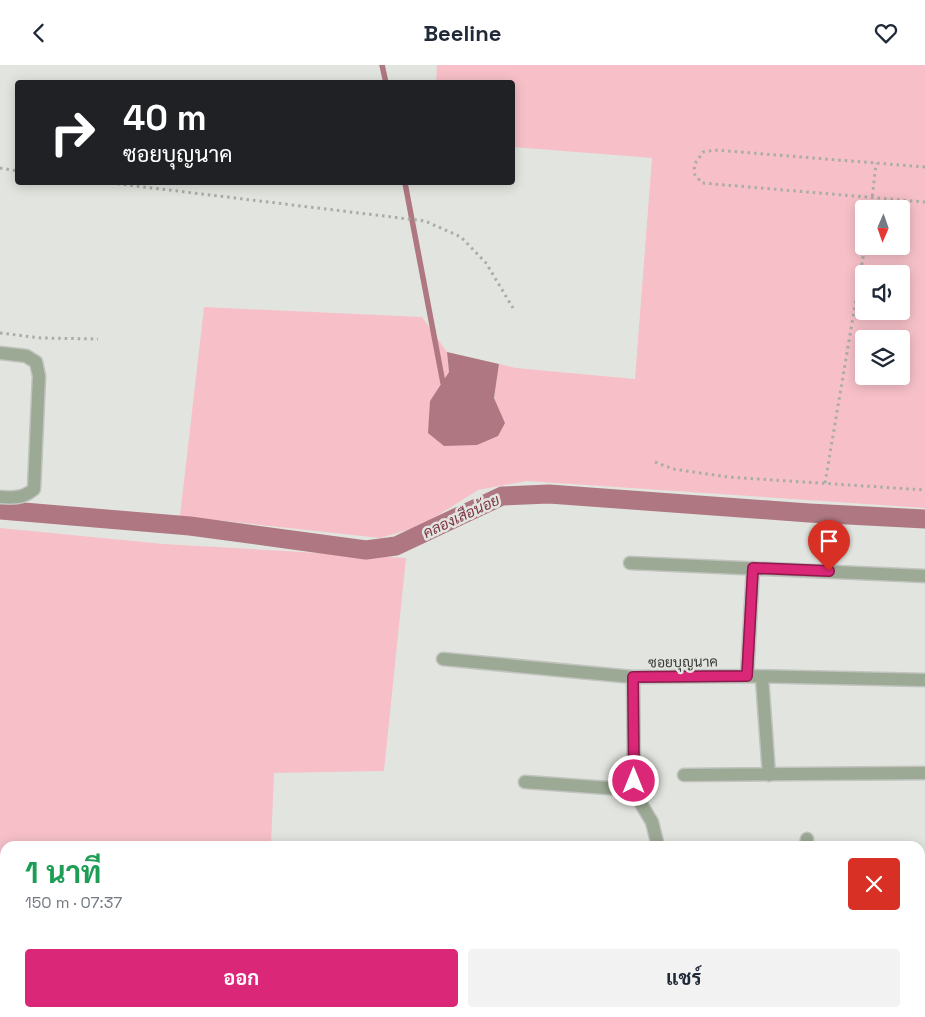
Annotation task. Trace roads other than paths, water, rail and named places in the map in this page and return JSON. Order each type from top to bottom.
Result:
[{"type":"street","points":[[0,353],[26,356],[36,362],[39,376],[34,489],[28,495],[14,498],[0,497]]},
{"type":"street","points":[[630,563],[925,576]]},
{"type":"street","points":[[747,676],[753,568]]},
{"type":"street","name":"ซอยบุญนาค","points":[[443,659],[633,677],[747,676],[762,678],[925,680]]},
{"type":"street","points":[[633,677],[634,781],[637,797],[652,822],[657,841]]},
{"type":"street","points":[[762,678],[769,775]]},
{"type":"street","points":[[684,775],[925,773]]},
{"type":"street","points":[[525,782],[636,790]]},
{"type":"waterway","points":[[382,65],[385,80]]},
{"type":"waterway","points":[[405,185],[443,383]]},
{"type":"waterway","name":"คลองเสือน้อย","points":[[0,510],[190,526],[366,550],[396,546],[502,496],[549,494],[809,513],[925,519]]}]
